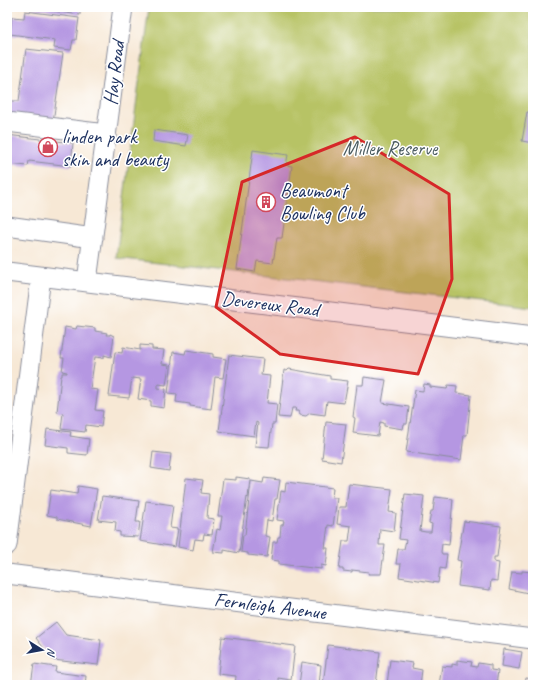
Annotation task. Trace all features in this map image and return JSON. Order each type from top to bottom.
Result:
[{"type":"street","name":"Hay Road","points":[[87,281],[123,7]]},
{"type":"street","points":[[7,122],[106,134]]},
{"type":"street","points":[[7,226],[93,238]]},
{"type":"street","name":"Devereux Road","points":[[7,272],[533,337]]},
{"type":"street","points":[[7,544],[41,277]]},
{"type":"street","name":"Fernleigh Avenue","points":[[7,574],[533,638]]},
{"type":"highlighted area","points":[[355,137],[449,194],[452,279],[418,374],[280,354],[216,307],[242,182]]},
{"type":"green space","name":"Miller Reserve","points":[[149,7],[533,7],[533,307],[116,258]]},
{"type":"building","points":[[26,7],[80,7],[80,15]]},
{"type":"building","points":[[25,11],[79,18],[76,40],[73,40],[71,50],[54,48],[55,40],[10,34],[12,17],[24,18]]},
{"type":"building","points":[[26,49],[63,53],[53,122],[7,115],[8,101],[19,101]]},
{"type":"building","points":[[527,112],[533,113],[533,143],[522,141]]},
{"type":"building","points":[[154,130],[188,135],[186,146],[153,141]]},
{"type":"building","points":[[7,135],[73,143],[71,166],[29,161],[28,166],[7,164]]},
{"type":"building","name":"Beaumont Bowling Club","points":[[253,150],[288,155],[286,165],[292,166],[282,238],[277,238],[273,263],[257,261],[255,272],[237,269]]},
{"type":"building","points":[[77,326],[95,328],[95,331],[114,336],[111,357],[104,355],[104,358],[95,357],[90,389],[98,390],[95,410],[103,411],[101,427],[86,425],[85,432],[61,429],[63,413],[57,412],[61,376],[62,373],[67,373],[62,371],[64,358],[61,358],[65,327],[76,329]]},
{"type":"building","points":[[140,345],[152,346],[152,349],[164,350],[162,364],[169,365],[166,385],[158,384],[158,388],[166,389],[164,408],[151,406],[151,401],[138,399],[141,379],[132,378],[129,398],[109,396],[115,352],[122,353],[123,347],[140,350]]},
{"type":"building","points":[[186,350],[213,354],[213,357],[226,359],[223,378],[215,377],[211,409],[176,402],[177,394],[168,393],[173,352],[185,354]]},
{"type":"building","points":[[229,355],[263,359],[261,375],[270,376],[267,403],[277,404],[275,424],[272,424],[269,447],[255,446],[258,423],[256,422],[254,436],[219,431]]},
{"type":"building","points":[[289,369],[330,376],[330,379],[348,381],[344,403],[327,401],[325,415],[310,413],[306,416],[300,415],[298,411],[295,411],[296,408],[292,408],[290,418],[278,417],[284,370],[287,371]]},
{"type":"building","points":[[364,377],[386,380],[382,403],[409,407],[407,424],[404,424],[403,429],[384,426],[384,423],[380,422],[378,436],[353,433],[355,418],[353,417],[357,385],[363,385]]},
{"type":"building","points":[[424,384],[430,385],[430,387],[447,389],[448,385],[457,386],[456,393],[471,395],[467,435],[464,435],[461,460],[406,452],[415,390],[423,391]]},
{"type":"building","points":[[326,422],[346,424],[341,462],[322,459]]},
{"type":"building","points":[[47,429],[71,432],[70,436],[89,439],[87,455],[68,453],[68,448],[45,445]]},
{"type":"building","points":[[153,452],[171,454],[169,471],[151,468]]},
{"type":"building","points":[[236,477],[250,479],[239,553],[224,550],[224,553],[213,552],[217,529],[220,530],[222,516],[218,516],[223,479],[236,480]]},
{"type":"building","points":[[186,478],[203,480],[201,493],[209,494],[207,518],[214,519],[212,535],[204,534],[203,540],[195,539],[193,550],[178,547]]},
{"type":"building","points":[[264,478],[280,480],[277,499],[275,499],[272,521],[267,520],[265,536],[270,537],[267,557],[248,555],[248,553],[241,552],[243,535],[245,535],[251,481],[263,483]]},
{"type":"building","points":[[286,482],[333,488],[332,498],[337,498],[333,526],[328,525],[325,548],[328,548],[326,566],[321,565],[321,569],[279,564],[279,561],[271,560],[273,542],[277,542],[278,537],[280,537],[281,525],[283,525],[284,521],[277,520],[281,491],[285,492]]},
{"type":"building","points":[[349,484],[392,489],[389,512],[396,513],[394,531],[380,529],[379,545],[385,545],[381,574],[368,574],[369,572],[352,570],[352,572],[339,569],[343,541],[349,541],[351,526],[337,524],[339,507],[346,507]]},
{"type":"building","points":[[78,486],[97,489],[91,526],[57,519],[57,517],[47,515],[51,490],[77,494]]},
{"type":"building","points":[[405,494],[424,496],[420,531],[426,532],[431,532],[432,524],[429,523],[435,497],[453,499],[449,545],[442,544],[441,552],[442,554],[447,554],[445,569],[440,568],[438,583],[399,577],[401,564],[396,564],[398,549],[404,549],[406,540],[399,539]]},
{"type":"building","points":[[102,496],[139,501],[136,522],[140,522],[138,537],[120,536],[120,532],[115,531],[116,522],[98,520]]},
{"type":"building","points":[[146,501],[173,505],[170,528],[178,529],[175,547],[140,541]]},
{"type":"building","points":[[464,521],[501,526],[497,557],[494,557],[494,562],[499,563],[497,581],[491,580],[490,590],[458,586],[461,561],[457,560]]},
{"type":"building","points":[[532,569],[533,594],[509,589],[512,572],[532,572]]},
{"type":"building","points":[[56,622],[66,635],[101,640],[98,665],[53,660],[36,638]]},
{"type":"building","points":[[222,637],[295,646],[291,680],[278,678],[278,683],[275,685],[263,685],[260,680],[259,685],[235,685],[236,676],[218,674]]},
{"type":"building","points":[[328,645],[380,652],[376,685],[323,685]]},
{"type":"building","points":[[504,649],[522,652],[519,669],[502,666]]},
{"type":"building","points":[[390,660],[413,663],[412,668],[422,670],[420,685],[387,685]]},
{"type":"building","points":[[457,660],[472,662],[471,666],[477,667],[478,663],[491,665],[491,670],[498,671],[496,685],[439,685],[442,666],[452,667],[452,664],[457,665]]},
{"type":"building","points":[[302,662],[321,665],[319,685],[299,685]]},
{"type":"building","points":[[34,664],[56,667],[55,672],[86,676],[85,685],[31,685]]},
{"type":"building","points":[[526,678],[533,679],[533,685],[525,685]]},
{"type":"place","name":"linden park skin and beauty","points":[[48,147]]},
{"type":"place","name":"Beaumont Bowling Club","points":[[266,202]]}]
